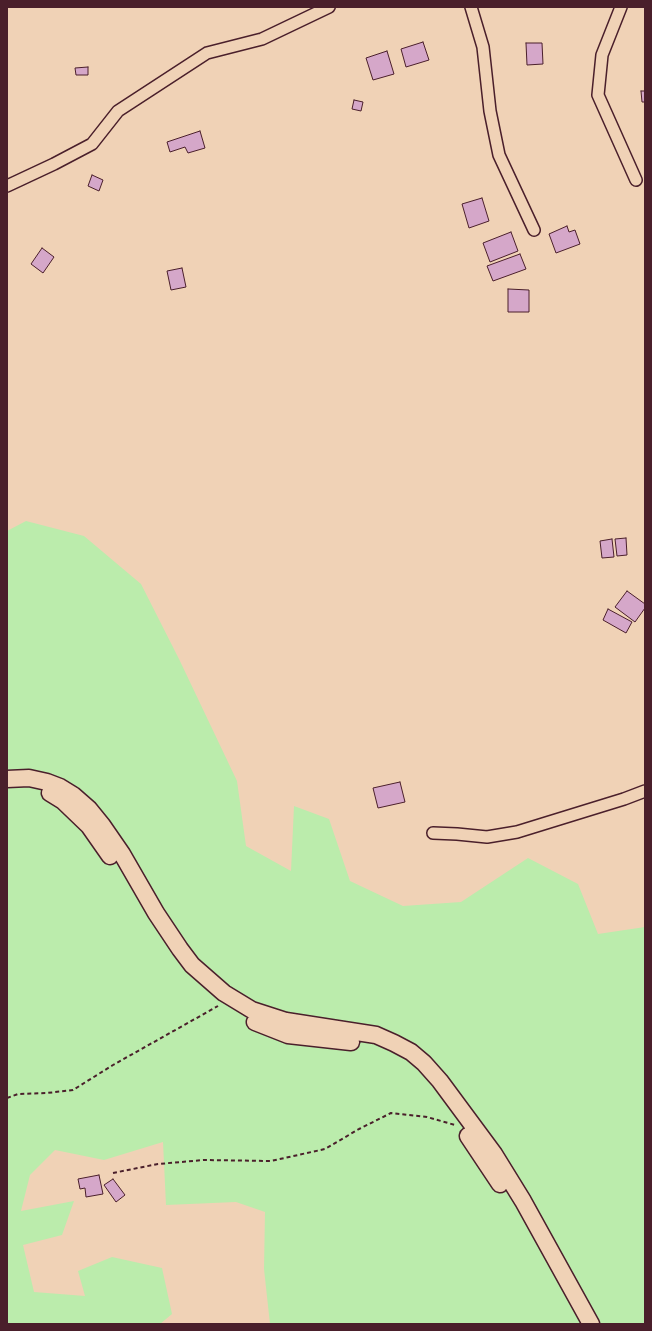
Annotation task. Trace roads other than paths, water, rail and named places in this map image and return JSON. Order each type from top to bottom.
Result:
[{"type":"main road","points":[[7,779],[30,778],[47,782],[60,787],[73,795],[89,809],[118,848],[180,949],[192,965],[224,993],[252,1010],[286,1021],[376,1035],[411,1052],[424,1063],[440,1081],[494,1154],[591,1324]]},
{"type":"main road","points":[[7,790],[14,788],[41,790],[55,795],[63,800],[89,826],[109,854],[156,933],[199,987],[221,1004],[253,1022],[288,1035],[373,1046],[401,1056],[416,1068],[462,1127],[496,1177],[532,1236],[578,1324]]},
{"type":"street","points":[[7,186],[92,144],[118,111],[207,53],[262,39],[329,7]]},
{"type":"street","points":[[471,7],[483,47],[490,111],[499,154],[534,230]]},
{"type":"street","points":[[620,7],[602,55],[598,95],[636,180]]},
{"type":"street","points":[[433,833],[487,837],[517,832],[624,799],[645,791]]}]
